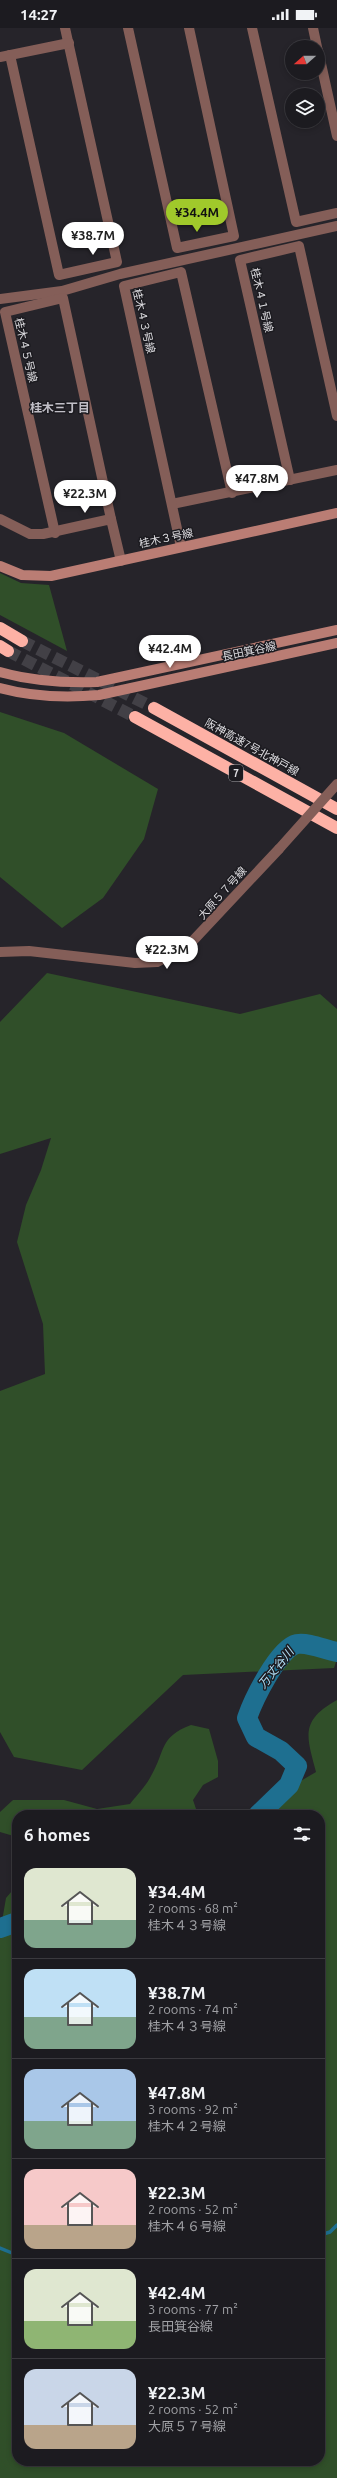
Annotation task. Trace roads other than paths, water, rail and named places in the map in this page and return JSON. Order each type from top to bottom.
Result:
[{"type":"highway","points":[[0,628],[22,641]]},
{"type":"highway","name":"阪神高速7号北神戸線","points":[[154,708],[337,809]]},
{"type":"highway","name":"7","points":[[135,717],[337,828]]},
{"type":"street","points":[[66,28],[117,262],[59,275],[5,56],[69,43]]},
{"type":"street","points":[[128,28],[178,248],[234,236],[189,28]]},
{"type":"street","points":[[252,28],[296,222],[337,213]]},
{"type":"street","points":[[313,28],[316,40]]},
{"type":"street","points":[[325,80],[337,136]]},
{"type":"street","points":[[0,299],[62,290],[120,274],[337,226]]},
{"type":"street","name":"桂木４１号線","points":[[290,480],[240,260],[299,246],[337,416]]},
{"type":"street","name":"桂木４３号線","points":[[181,547],[124,286],[181,272],[232,493]]},
{"type":"street","name":"桂木４５号線","points":[[55,533],[5,312],[63,298],[111,519]]},
{"type":"street","points":[[172,504],[232,493],[337,470]]},
{"type":"street","name":"桂木３号線","points":[[0,566],[22,574],[51,576],[337,513]]},
{"type":"street","points":[[0,519],[30,534],[55,533],[111,519],[121,560]]},
{"type":"street","name":"長田箕谷線","points":[[0,672],[19,678],[60,683],[96,682],[337,630]]},
{"type":"street","name":"長田箕谷線","points":[[0,688],[21,694],[64,698],[99,695],[337,643]]},
{"type":"street","name":"大原５７号線","points":[[0,952],[29,951],[135,963],[157,962],[188,946],[279,849],[337,784]]},
{"type":"waterway","name":"万丈谷川","points":[[263,1810],[289,1785],[297,1766],[281,1751],[256,1737],[247,1718],[260,1688],[282,1655],[297,1644],[317,1646],[337,1652]]},
{"type":"waterway","name":"万丈谷川","points":[[0,1928],[12,1924]]},
{"type":"waterway","points":[[325,2234],[330,2232],[337,2225]]},
{"type":"waterway","points":[[0,2248],[12,2253]]},
{"type":"tunnel","points":[[22,641],[154,708]]},
{"type":"tunnel","points":[[8,651],[135,717]]},
{"type":"district","name":"桂木三丁目","points":[[60,408]]}]
